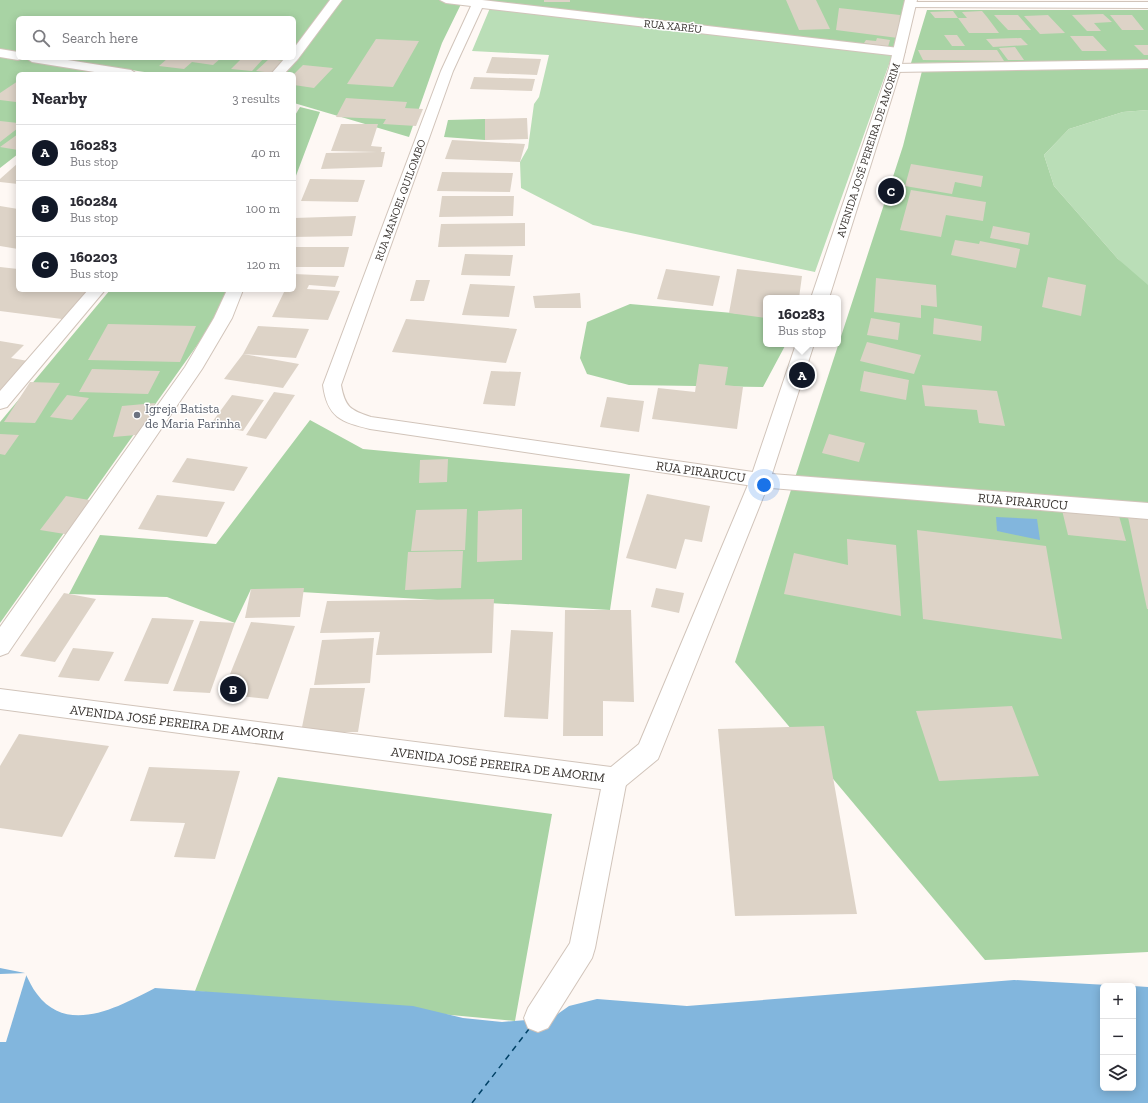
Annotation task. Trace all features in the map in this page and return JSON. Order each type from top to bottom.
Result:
[{"type":"street","points":[[296,53],[336,0]]},
{"type":"street","name":"RUA XARÉU","points":[[446,0],[477,2],[899,52]]},
{"type":"street","name":"RUA MANOEL QUILOMBO","points":[[334,403],[332,385],[447,71],[477,2]]},
{"type":"street","points":[[911,2],[1148,5]]},
{"type":"street","name":"AVENIDA JOSÉ PEREIRA DE AMORIM","points":[[821,295],[895,68],[911,2]]},
{"type":"street","points":[[0,53],[16,56]]},
{"type":"street","points":[[44,60],[119,72]]},
{"type":"street","points":[[279,72],[290,60]]},
{"type":"street","points":[[895,68],[1148,64]]},
{"type":"street","points":[[0,403],[95,292]]},
{"type":"street","points":[[0,646],[193,369],[223,318],[234,292]]},
{"type":"street","name":"AVENIDA JOSÉ PEREIRA DE AMORIM","points":[[0,698],[615,779],[649,751],[760,480],[804,347]]},
{"type":"street","name":"RUA PIRARUCU","points":[[334,403],[347,416],[370,423],[760,480],[1148,511]]},
{"type":"lane","points":[[538,1018],[582,948],[615,779]]},
{"type":"green space","points":[[0,0],[463,0],[442,43],[409,137],[296,104],[296,72],[144,72],[131,70],[128,72],[16,72],[16,156],[0,168]]},
{"type":"green space","points":[[476,0],[906,0],[894,48]]},
{"type":"green space","points":[[490,8],[893,53],[815,272],[593,225],[521,188],[520,162],[528,148],[534,104],[539,97],[549,55],[472,51]]},
{"type":"green space","points":[[927,10],[1148,10],[1148,61],[911,63]]},
{"type":"green space","points":[[1148,69],[1148,110],[1123,112],[1069,129],[1044,155],[1054,186],[1118,259],[1148,285],[1148,952],[985,960],[735,662],[838,347],[841,347],[841,336],[903,146],[922,71]]},
{"type":"green space","points":[[300,107],[320,112],[296,176],[296,114]]},
{"type":"green space","points":[[1148,110],[1148,286],[1125,267],[1054,186],[1044,155],[1069,129],[1123,112]]},
{"type":"green space","points":[[485,119],[485,140],[444,137],[448,120]]},
{"type":"green space","points":[[108,292],[231,292],[215,320],[0,623],[0,422]]},
{"type":"green space","points":[[630,304],[763,316],[763,347],[784,347],[763,387],[629,385],[587,374],[580,358],[587,322]]},
{"type":"green space","points":[[310,420],[363,449],[630,474],[610,610],[251,589],[235,623],[167,597],[69,594],[100,535],[216,544]]},
{"type":"green space","points":[[278,777],[552,814],[515,1021],[195,991]]},
{"type":"water","points":[[996,517],[1037,519],[1040,540],[997,531]]},
{"type":"water","points":[[0,968],[25,973],[35,992],[50,1007],[64,1013],[79,1015],[94,1014],[110,1009],[155,988],[413,1006],[463,1018],[502,1022],[552,1018],[569,1006],[597,999],[687,1006],[1014,980],[1100,985],[1100,1091],[1136,1091],[1136,986],[1148,987],[1148,1103],[0,1103]]},
{"type":"pier","points":[[27,973],[6,1042],[0,1042],[0,974]]},
{"type":"building","points":[[544,0],[570,0],[570,2],[544,2]]},
{"type":"building","points":[[786,0],[816,0],[830,29],[799,30]]},
{"type":"building","points":[[839,8],[900,15],[898,38],[836,30]]},
{"type":"building","points":[[953,11],[958,18],[935,18],[930,12]]},
{"type":"building","points":[[982,11],[999,33],[969,33],[958,18],[967,18],[962,12]]},
{"type":"building","points":[[1103,14],[1112,22],[1094,23],[1101,31],[1087,31],[1072,15]]},
{"type":"building","points":[[994,15],[1018,15],[1031,30],[1008,30]]},
{"type":"building","points":[[1048,15],[1065,33],[1040,34],[1024,16]]},
{"type":"building","points":[[1110,15],[1132,15],[1144,30],[1122,30]]},
{"type":"building","points":[[944,35],[957,35],[965,46],[952,46]]},
{"type":"building","points":[[1070,36],[1093,36],[1107,51],[1082,51]]},
{"type":"building","points":[[877,38],[890,40],[888,47],[864,43],[866,40],[876,41]]},
{"type":"building","points":[[1021,38],[1028,45],[993,47],[986,39]]},
{"type":"building","points":[[376,39],[419,41],[393,87],[347,84]]},
{"type":"building","points":[[1134,45],[1148,45],[1148,55],[1144,55]]},
{"type":"building","points":[[1015,47],[1024,60],[1008,60],[999,48]]},
{"type":"building","points":[[918,50],[997,50],[1004,61],[923,60]]},
{"type":"building","points":[[492,57],[541,59],[537,75],[486,73]]},
{"type":"building","points":[[166,60],[219,60],[213,65],[192,62],[184,69],[159,66]]},
{"type":"building","points":[[240,60],[262,60],[252,71],[231,69]]},
{"type":"building","points":[[268,60],[285,61],[274,72],[256,71]]},
{"type":"building","points":[[303,65],[333,68],[314,88],[296,85],[296,72]]},
{"type":"building","points":[[474,77],[535,79],[532,91],[470,89]]},
{"type":"building","points":[[16,82],[16,102],[0,100],[0,93]]},
{"type":"building","points":[[346,98],[407,102],[405,108],[423,109],[416,126],[383,124],[386,119],[336,117]]},
{"type":"building","points":[[527,118],[528,139],[485,140],[485,119]]},
{"type":"building","points":[[0,121],[16,123],[16,130],[0,142]]},
{"type":"building","points":[[341,124],[378,124],[371,146],[382,147],[381,152],[385,152],[382,167],[321,169],[326,153],[377,152],[331,151]]},
{"type":"building","points":[[16,135],[16,150],[0,147]]},
{"type":"building","points":[[452,140],[525,144],[520,162],[445,159]]},
{"type":"building","points":[[911,164],[983,176],[981,187],[955,182],[952,194],[905,186]]},
{"type":"building","points":[[16,165],[16,184],[0,182],[0,179]]},
{"type":"building","points":[[442,172],[513,173],[510,192],[437,191]]},
{"type":"building","points":[[310,179],[365,180],[358,202],[301,201]]},
{"type":"building","points":[[911,190],[986,202],[983,221],[946,215],[941,237],[900,230]]},
{"type":"building","points":[[442,196],[514,196],[513,216],[439,217]]},
{"type":"building","points":[[0,206],[16,209],[16,249],[0,246]]},
{"type":"building","points":[[356,216],[352,236],[296,237],[296,218]]},
{"type":"building","points":[[525,223],[525,246],[438,247],[441,224]]},
{"type":"building","points":[[993,226],[1030,233],[1028,245],[990,238]]},
{"type":"building","points":[[955,240],[979,244],[980,241],[1020,249],[1016,268],[951,255]]},
{"type":"building","points":[[296,247],[349,247],[344,267],[296,267]]},
{"type":"building","points":[[465,254],[513,255],[510,276],[461,275]]},
{"type":"building","points":[[0,267],[16,269],[16,292],[87,292],[62,319],[0,311]]},
{"type":"building","points":[[666,269],[720,276],[713,306],[657,299]]},
{"type":"building","points":[[737,269],[802,276],[799,295],[763,295],[763,318],[729,313]]},
{"type":"building","points":[[296,274],[339,276],[335,287],[309,285],[307,289],[340,291],[328,320],[272,317],[284,292],[296,292]]},
{"type":"building","points":[[1048,277],[1086,285],[1081,316],[1042,307]]},
{"type":"building","points":[[876,278],[936,285],[937,307],[921,305],[921,318],[874,312]]},
{"type":"building","points":[[416,280],[430,280],[424,301],[410,301]]},
{"type":"building","points":[[470,284],[515,286],[509,317],[462,315]]},
{"type":"building","points":[[580,293],[581,308],[535,308],[533,296]]},
{"type":"building","points":[[871,318],[900,323],[898,340],[867,335]]},
{"type":"building","points":[[934,318],[982,326],[981,341],[933,334]]},
{"type":"building","points":[[406,319],[517,329],[506,363],[392,352]]},
{"type":"building","points":[[108,324],[196,326],[180,362],[88,360]]},
{"type":"building","points":[[258,326],[309,329],[296,358],[243,354]]},
{"type":"building","points":[[0,341],[24,345],[11,358],[28,361],[0,390]]},
{"type":"building","points":[[867,342],[921,355],[914,374],[860,361]]},
{"type":"building","points":[[243,354],[299,364],[283,388],[224,379]]},
{"type":"building","points":[[699,364],[728,367],[725,385],[743,387],[737,429],[652,419],[658,388],[695,392]]},
{"type":"building","points":[[92,369],[160,371],[148,394],[79,392]]},
{"type":"building","points":[[491,371],[521,372],[515,406],[483,404]]},
{"type":"building","points":[[864,371],[909,380],[906,400],[860,391]]},
{"type":"building","points":[[30,382],[60,383],[35,423],[4,422]]},
{"type":"building","points":[[922,385],[997,391],[1005,426],[979,423],[977,410],[925,406]]},
{"type":"building","points":[[274,392],[295,395],[266,439],[246,435]]},
{"type":"building","points":[[67,395],[89,398],[72,420],[50,417]]},
{"type":"building","points":[[232,395],[264,400],[243,431],[210,425]]},
{"type":"building","points":[[607,397],[644,401],[639,432],[600,427]]},
{"type":"building","points":[[155,403],[148,434],[113,437],[122,406]]},
{"type":"building","points":[[0,434],[19,435],[5,455],[0,454]]},
{"type":"building","points":[[829,434],[865,443],[859,462],[822,453]]},
{"type":"building","points":[[187,458],[248,467],[234,491],[172,482]]},
{"type":"building","points":[[448,459],[447,482],[419,483],[420,460]]},
{"type":"building","points":[[647,494],[710,506],[702,542],[685,539],[676,569],[626,558]]},
{"type":"building","points":[[157,495],[225,502],[207,537],[138,529]]},
{"type":"building","points":[[66,496],[95,501],[71,535],[40,530]]},
{"type":"building","points":[[467,509],[465,550],[411,551],[416,510]]},
{"type":"building","points":[[522,509],[522,560],[477,562],[478,511]]},
{"type":"building","points":[[1062,510],[1119,516],[1126,541],[1068,535]]},
{"type":"building","points":[[1128,517],[1148,519],[1148,609],[1147,609]]},
{"type":"building","points":[[917,530],[1046,546],[1062,639],[923,619]]},
{"type":"building","points":[[847,539],[896,545],[901,616],[784,594],[794,553],[848,565]]},
{"type":"building","points":[[463,551],[461,588],[405,590],[408,552]]},
{"type":"building","points":[[304,588],[300,617],[245,618],[251,589]]},
{"type":"building","points":[[656,588],[684,593],[679,613],[651,607]]},
{"type":"building","points":[[64,593],[96,599],[55,662],[20,656]]},
{"type":"building","points":[[494,599],[492,653],[376,655],[380,632],[320,633],[327,601]]},
{"type":"building","points":[[565,610],[631,610],[634,702],[603,701],[603,736],[563,736]]},
{"type":"building","points":[[152,618],[194,620],[168,684],[124,681]]},
{"type":"building","points":[[200,621],[235,623],[210,693],[173,691]]},
{"type":"building","points":[[251,622],[295,626],[268,699],[222,694]]},
{"type":"building","points":[[511,630],[553,632],[548,719],[504,717]]},
{"type":"building","points":[[374,638],[370,683],[314,685],[322,640]]},
{"type":"building","points":[[73,648],[114,652],[99,681],[58,677]]},
{"type":"building","points":[[310,688],[365,688],[358,732],[301,732]]},
{"type":"building","points":[[1012,706],[1039,776],[939,781],[916,711]]},
{"type":"building","points":[[824,726],[857,914],[735,916],[718,729]]},
{"type":"building","points":[[19,734],[109,746],[62,837],[0,828],[0,766]]},
{"type":"building","points":[[149,767],[240,771],[215,859],[174,857],[185,823],[130,821]]},
{"type":"ferry route","points":[[472,1103],[529,1029]]},
{"type":"place","name":"160203","points":[[891,191]]},
{"type":"place","name":"160283","points":[[802,375]]},
{"type":"place","name":"Igreja Batista de Maria Farinha","points":[[137,415]]},
{"type":"place","name":"160284","points":[[233,689]]}]
